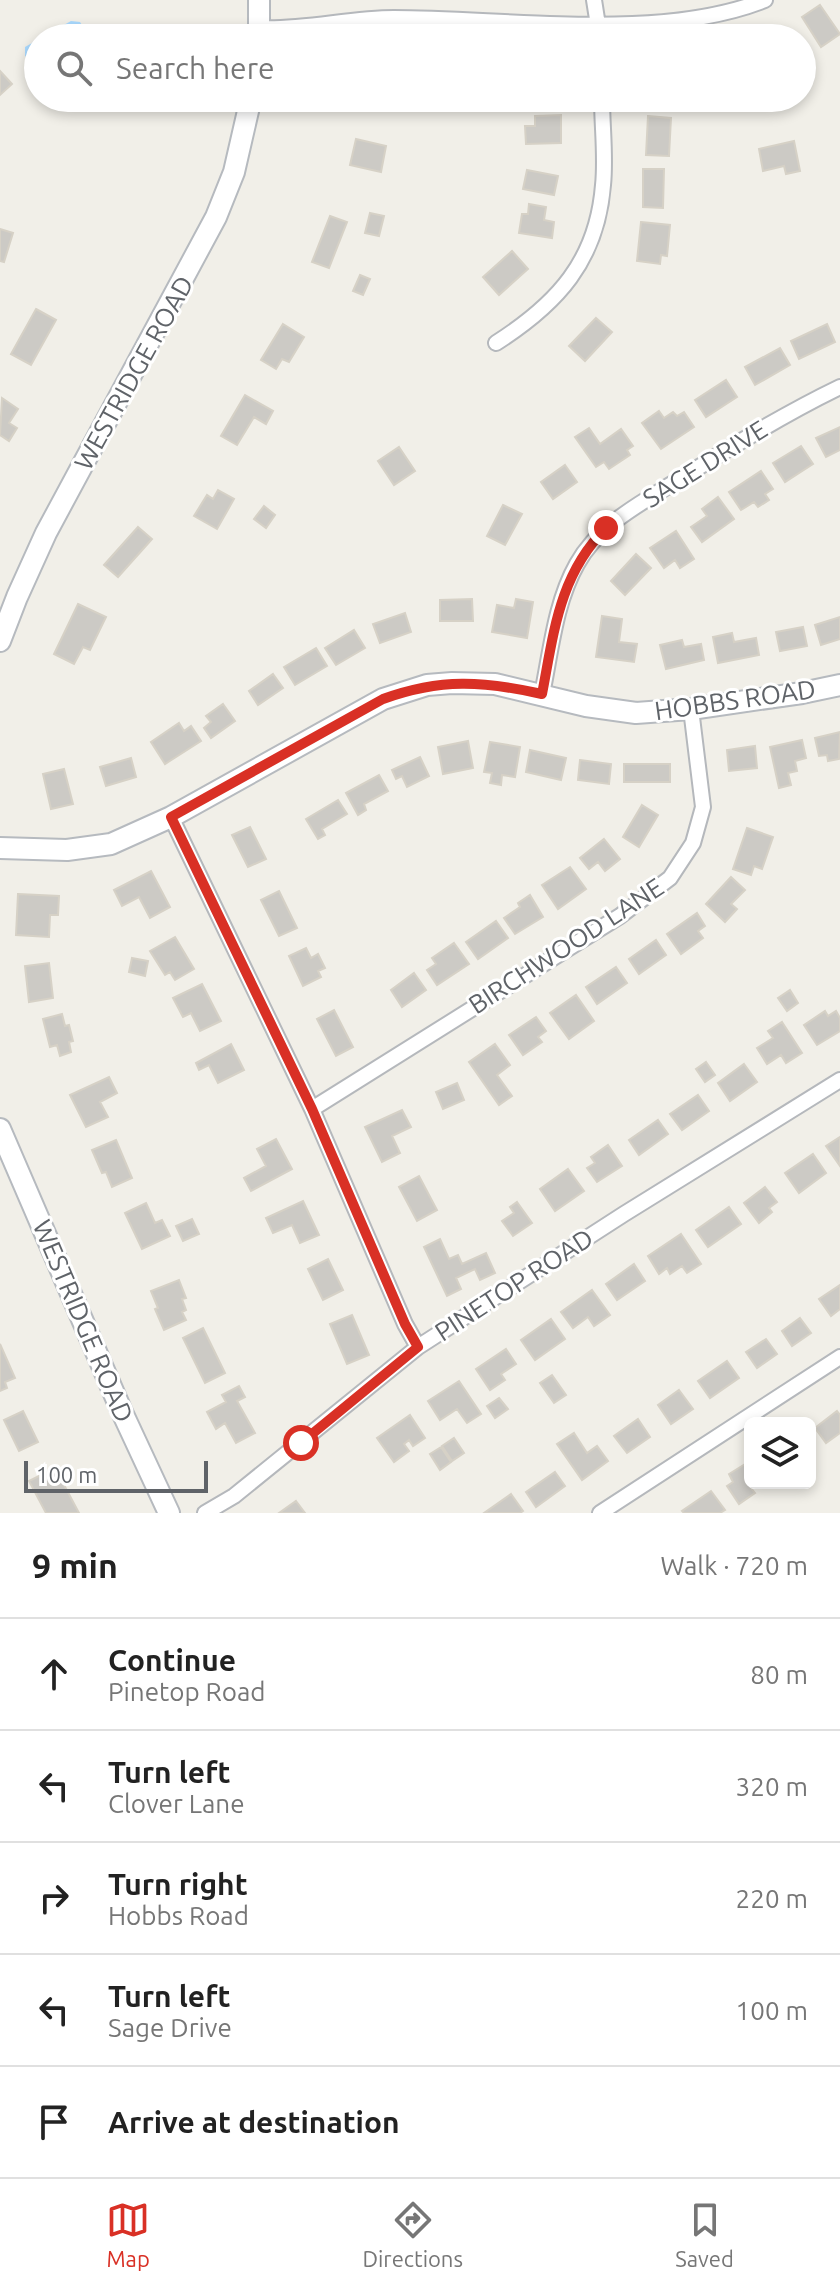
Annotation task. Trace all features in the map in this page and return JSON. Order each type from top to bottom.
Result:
[{"type":"main road","points":[[259,0],[259,24]]},
{"type":"main road","name":"WESTRIDGE ROAD","points":[[0,641],[46,533],[216,217],[234,172],[248,112]]},
{"type":"main road","name":"HOBBS ROAD","points":[[0,848],[86,849],[111,844],[171,817],[383,699],[407,691],[452,683],[495,684],[612,711],[664,713],[840,685]]},
{"type":"main road","name":"WESTRIDGE ROAD","points":[[0,1129],[169,1513]]},
{"type":"street","points":[[594,0],[598,24]]},
{"type":"street","points":[[652,24],[725,13],[765,0]]},
{"type":"street","points":[[341,24],[396,18],[490,24]]},
{"type":"street","points":[[496,343],[530,321],[555,299],[572,278],[592,241],[604,184],[602,112]]},
{"type":"street","name":"SAGE DRIVE","points":[[542,694],[565,589],[591,543],[635,508],[725,450],[796,408],[840,387]]},
{"type":"street","name":"BIRCHWOOD LANE","points":[[312,1109],[620,916],[670,878],[693,843],[703,807],[691,709]]},
{"type":"street","points":[[171,817],[312,1109],[405,1324],[418,1347]]},
{"type":"street","name":"PINETOP ROAD","points":[[205,1513],[234,1496],[418,1347],[840,1080]]},
{"type":"street","points":[[600,1513],[840,1357]]},
{"type":"building","points":[[820,5],[840,34],[821,47],[816,39],[816,24],[806,24],[802,17]]},
{"type":"building","points":[[0,71],[12,84],[0,95]]},
{"type":"building","points":[[561,115],[561,143],[526,144],[525,126],[535,126],[535,116]]},
{"type":"building","points":[[648,116],[671,118],[669,156],[646,155]]},
{"type":"building","points":[[356,139],[386,146],[381,172],[350,165]]},
{"type":"building","points":[[794,141],[800,171],[786,174],[784,166],[763,171],[759,149]]},
{"type":"building","points":[[643,169],[664,169],[663,208],[643,207]]},
{"type":"building","points":[[527,170],[558,176],[554,195],[523,189]]},
{"type":"building","points":[[529,204],[546,207],[544,220],[554,222],[552,238],[519,233],[522,214],[528,214]]},
{"type":"building","points":[[370,213],[384,216],[379,236],[365,233]]},
{"type":"building","points":[[330,216],[347,222],[329,268],[312,262]]},
{"type":"building","points":[[641,222],[670,225],[667,256],[661,255],[660,264],[637,261]]},
{"type":"building","points":[[0,229],[13,233],[4,262],[0,261]]},
{"type":"building","points":[[512,251],[528,269],[499,295],[483,277]]},
{"type":"building","points":[[360,275],[370,279],[363,295],[353,291]]},
{"type":"building","points":[[36,309],[56,320],[31,365],[11,354]]},
{"type":"building","points":[[596,318],[612,332],[585,361],[569,346]]},
{"type":"building","points":[[283,324],[304,337],[289,362],[282,359],[276,369],[261,360]]},
{"type":"building","points":[[827,324],[835,342],[799,359],[791,341]]},
{"type":"building","points":[[780,348],[790,365],[755,385],[745,367]]},
{"type":"building","points":[[726,380],[737,397],[706,417],[695,400]]},
{"type":"building","points":[[245,395],[273,411],[266,424],[254,417],[237,445],[221,436]]},
{"type":"building","points":[[2,398],[18,409],[9,423],[17,428],[9,441],[0,435]]},
{"type":"building","points":[[659,411],[664,418],[673,412],[677,416],[684,412],[694,427],[661,449],[642,423]]},
{"type":"building","points":[[840,427],[840,450],[826,457],[816,438]]},
{"type":"building","points":[[589,428],[600,444],[621,429],[633,446],[627,450],[630,455],[609,469],[604,462],[596,467],[575,437]]},
{"type":"building","points":[[801,446],[813,464],[785,482],[773,463]]},
{"type":"building","points":[[399,447],[415,471],[394,485],[378,461]]},
{"type":"building","points":[[565,465],[577,482],[553,499],[541,482]]},
{"type":"building","points":[[761,471],[773,489],[765,494],[769,500],[758,507],[754,502],[741,510],[729,492]]},
{"type":"building","points":[[218,490],[234,499],[217,529],[194,516],[207,495],[213,499]]},
{"type":"building","points":[[718,497],[734,519],[702,542],[691,527],[707,516],[702,509]]},
{"type":"building","points":[[503,505],[522,514],[505,545],[487,536]]},
{"type":"building","points":[[264,506],[275,515],[266,528],[254,519]]},
{"type":"building","points":[[138,527],[152,539],[118,577],[104,565]]},
{"type":"building","points":[[676,531],[694,559],[680,568],[675,560],[664,568],[650,548]]},
{"type":"building","points":[[636,554],[651,568],[625,595],[611,581]]},
{"type":"building","points":[[472,599],[473,621],[440,621],[440,600]]},
{"type":"building","points":[[516,599],[533,602],[527,638],[492,632],[497,605],[514,608]]},
{"type":"building","points":[[78,604],[106,617],[90,650],[83,647],[74,664],[54,654]]},
{"type":"building","points":[[405,613],[411,632],[380,643],[373,624]]},
{"type":"building","points":[[602,616],[622,619],[619,642],[637,644],[634,662],[596,657]]},
{"type":"building","points":[[840,617],[840,639],[821,645],[815,625]]},
{"type":"building","points":[[803,627],[807,646],[780,651],[776,632]]},
{"type":"building","points":[[354,630],[365,648],[336,665],[325,648]]},
{"type":"building","points":[[732,633],[734,642],[756,638],[759,655],[718,663],[713,637]]},
{"type":"building","points":[[682,640],[684,647],[701,644],[704,660],[666,669],[660,645]]},
{"type":"building","points":[[316,648],[327,666],[295,685],[284,667]]},
{"type":"building","points":[[273,674],[283,688],[258,705],[249,691]]},
{"type":"building","points":[[223,704],[235,721],[211,738],[204,728],[211,722],[206,716]]},
{"type":"building","points":[[179,723],[184,731],[191,726],[201,741],[165,764],[151,742]]},
{"type":"building","points":[[840,732],[839,759],[828,761],[827,755],[819,756],[815,738]]},
{"type":"building","points":[[802,740],[806,758],[795,761],[797,771],[788,773],[791,785],[779,788],[770,747]]},
{"type":"building","points":[[468,741],[473,768],[443,774],[438,747]]},
{"type":"building","points":[[490,742],[520,747],[515,777],[502,775],[501,785],[490,783],[492,773],[484,772]]},
{"type":"building","points":[[755,746],[757,768],[729,771],[727,750]]},
{"type":"building","points":[[530,750],[566,758],[561,780],[526,772]]},
{"type":"building","points":[[420,757],[429,776],[407,787],[402,776],[396,779],[392,770]]},
{"type":"building","points":[[131,758],[136,777],[106,786],[100,767]]},
{"type":"building","points":[[580,760],[611,764],[609,784],[578,780]]},
{"type":"building","points":[[624,764],[670,764],[670,782],[624,782]]},
{"type":"building","points":[[64,769],[73,804],[51,809],[43,774]]},
{"type":"building","points":[[379,775],[388,791],[364,804],[366,810],[358,815],[346,793]]},
{"type":"building","points":[[338,800],[347,814],[322,829],[325,835],[318,839],[306,819]]},
{"type":"building","points":[[642,805],[658,815],[639,847],[623,837]]},
{"type":"building","points":[[250,827],[266,859],[248,867],[232,835]]},
{"type":"building","points":[[747,828],[773,837],[762,869],[754,866],[751,875],[733,869]]},
{"type":"building","points":[[604,839],[620,859],[605,871],[598,862],[589,869],[580,858]]},
{"type":"building","points":[[570,867],[586,889],[558,909],[542,885]]},
{"type":"building","points":[[151,871],[170,907],[150,918],[139,897],[122,906],[114,890]]},
{"type":"building","points":[[731,877],[745,890],[731,904],[737,909],[725,922],[706,904]]},
{"type":"building","points":[[279,891],[297,928],[279,936],[261,900]]},
{"type":"building","points":[[18,894],[59,896],[58,915],[50,915],[49,937],[16,935]]},
{"type":"building","points":[[530,895],[543,917],[515,934],[504,918]]},
{"type":"building","points":[[697,913],[705,926],[698,931],[703,938],[681,954],[667,934]]},
{"type":"building","points":[[496,921],[508,938],[478,959],[466,942]]},
{"type":"building","points":[[175,937],[194,969],[175,980],[170,972],[165,975],[150,951]]},
{"type":"building","points":[[656,940],[666,955],[639,974],[629,959]]},
{"type":"building","points":[[454,943],[469,964],[437,985],[427,970],[436,964],[432,958]]},
{"type":"building","points":[[306,948],[311,958],[318,954],[325,968],[318,971],[321,977],[303,986],[289,956]]},
{"type":"building","points":[[132,958],[148,961],[145,976],[129,972]]},
{"type":"building","points":[[49,963],[53,998],[29,1002],[25,966]]},
{"type":"building","points":[[616,967],[627,983],[597,1004],[586,987]]},
{"type":"building","points":[[414,973],[426,990],[402,1007],[391,990]]},
{"type":"building","points":[[202,984],[221,1021],[200,1031],[191,1013],[183,1017],[173,998]]},
{"type":"building","points":[[790,990],[798,1003],[787,1011],[778,998]]},
{"type":"building","points":[[576,995],[594,1021],[569,1039],[550,1013]]},
{"type":"building","points":[[334,1010],[353,1047],[336,1056],[317,1019]]},
{"type":"building","points":[[825,1011],[828,1016],[836,1011],[840,1018],[840,1031],[817,1045],[804,1025]]},
{"type":"building","points":[[62,1014],[73,1041],[69,1042],[71,1052],[60,1056],[57,1045],[50,1047],[43,1019]]},
{"type":"building","points":[[536,1017],[546,1031],[538,1037],[542,1042],[523,1055],[509,1035]]},
{"type":"building","points":[[782,1022],[802,1053],[786,1063],[781,1055],[767,1064],[757,1048],[773,1038],[768,1031]]},
{"type":"building","points":[[231,1044],[244,1070],[218,1083],[209,1065],[199,1070],[196,1063]]},
{"type":"building","points":[[495,1044],[510,1065],[497,1075],[512,1096],[499,1105],[469,1062]]},
{"type":"building","points":[[706,1062],[715,1075],[705,1082],[696,1069]]},
{"type":"building","points":[[744,1064],[757,1082],[730,1101],[718,1083]]},
{"type":"building","points":[[109,1077],[117,1093],[100,1102],[108,1117],[86,1127],[70,1095]]},
{"type":"building","points":[[457,1083],[464,1100],[443,1109],[436,1092]]},
{"type":"building","points":[[698,1095],[709,1111],[682,1130],[670,1114]]},
{"type":"building","points":[[402,1110],[411,1127],[392,1136],[400,1153],[382,1162],[365,1127]]},
{"type":"building","points":[[658,1120],[668,1134],[639,1155],[629,1140]]},
{"type":"building","points":[[840,1137],[840,1166],[826,1146]]},
{"type":"building","points":[[276,1139],[292,1169],[251,1191],[244,1178],[266,1166],[257,1149]]},
{"type":"building","points":[[116,1140],[132,1178],[112,1187],[92,1150]]},
{"type":"building","points":[[608,1145],[622,1166],[597,1182],[587,1168],[595,1163],[591,1157]]},
{"type":"building","points":[[813,1154],[826,1173],[799,1193],[785,1173]]},
{"type":"building","points":[[568,1169],[584,1191],[555,1211],[540,1189]]},
{"type":"building","points":[[419,1176],[437,1210],[417,1221],[399,1187]]},
{"type":"building","points":[[765,1187],[777,1202],[769,1208],[772,1212],[759,1223],[744,1203]]},
{"type":"building","points":[[303,1201],[319,1235],[300,1243],[292,1225],[273,1233],[266,1218]]},
{"type":"building","points":[[517,1202],[532,1223],[513,1236],[502,1221],[514,1213],[510,1207]]},
{"type":"building","points":[[146,1203],[155,1223],[162,1220],[170,1236],[142,1249],[125,1213]]},
{"type":"building","points":[[729,1207],[741,1224],[708,1247],[696,1230]]},
{"type":"building","points":[[192,1219],[199,1234],[183,1241],[176,1226]]},
{"type":"building","points":[[681,1234],[701,1264],[687,1273],[682,1266],[670,1274],[667,1268],[659,1274],[648,1256]]},
{"type":"building","points":[[440,1239],[449,1259],[458,1255],[462,1264],[486,1253],[495,1273],[480,1280],[475,1269],[456,1278],[461,1289],[447,1296],[424,1247]]},
{"type":"building","points":[[328,1259],[343,1290],[323,1300],[308,1269]]},
{"type":"building","points":[[634,1264],[645,1281],[617,1300],[606,1284]]},
{"type":"building","points":[[179,1280],[186,1298],[182,1299],[186,1310],[182,1312],[186,1320],[164,1330],[151,1291]]},
{"type":"building","points":[[840,1285],[840,1309],[831,1316],[819,1299]]},
{"type":"building","points":[[592,1290],[610,1315],[594,1326],[588,1317],[573,1328],[561,1312]]},
{"type":"building","points":[[352,1315],[369,1355],[347,1364],[330,1324]]},
{"type":"building","points":[[800,1318],[811,1333],[792,1346],[782,1331]]},
{"type":"building","points":[[551,1319],[565,1339],[535,1360],[521,1340]]},
{"type":"building","points":[[203,1328],[225,1373],[205,1383],[183,1338]]},
{"type":"building","points":[[766,1339],[777,1354],[757,1368],[746,1352]]},
{"type":"building","points":[[0,1344],[15,1378],[5,1382],[7,1388],[0,1391]]},
{"type":"building","points":[[506,1349],[516,1364],[501,1374],[505,1380],[490,1390],[476,1369]]},
{"type":"building","points":[[727,1361],[739,1378],[710,1398],[698,1381]]},
{"type":"building","points":[[552,1375],[566,1395],[554,1403],[540,1383]]},
{"type":"building","points":[[459,1381],[481,1414],[467,1423],[457,1409],[440,1420],[428,1401]]},
{"type":"building","points":[[239,1386],[245,1397],[237,1401],[255,1433],[236,1443],[225,1423],[216,1429],[207,1412],[226,1402],[222,1395]]},
{"type":"building","points":[[679,1390],[693,1409],[671,1424],[658,1405]]},
{"type":"building","points":[[499,1398],[508,1409],[495,1418],[487,1406]]},
{"type":"building","points":[[23,1411],[38,1442],[19,1451],[4,1420]]},
{"type":"building","points":[[837,1411],[840,1415],[840,1433],[826,1443],[816,1427]]},
{"type":"building","points":[[410,1415],[425,1438],[413,1446],[409,1440],[404,1444],[409,1451],[394,1462],[377,1438]]},
{"type":"building","points":[[638,1419],[650,1437],[627,1453],[614,1436]]},
{"type":"building","points":[[574,1433],[587,1453],[597,1446],[608,1461],[582,1480],[557,1444]]},
{"type":"building","points":[[454,1438],[464,1453],[452,1461],[442,1446]]},
{"type":"building","points":[[441,1447],[451,1462],[440,1470],[430,1454]]},
{"type":"building","points":[[744,1465],[744,1489],[752,1489],[755,1493],[739,1504],[727,1486],[733,1482],[729,1474]]},
{"type":"building","points":[[55,1468],[79,1513],[46,1513],[29,1481]]},
{"type":"building","points":[[555,1472],[565,1486],[536,1507],[526,1492]]},
{"type":"building","points":[[711,1491],[725,1510],[720,1513],[682,1511]]},
{"type":"building","points":[[511,1494],[523,1511],[484,1513]]},
{"type":"building","points":[[296,1501],[305,1513],[279,1513]]},
{"type":"route","points":[[301,1443],[418,1347],[405,1324],[312,1109],[171,817],[383,699],[407,691],[427,685],[452,683],[495,684],[542,694],[565,589],[578,562],[606,528]]}]
